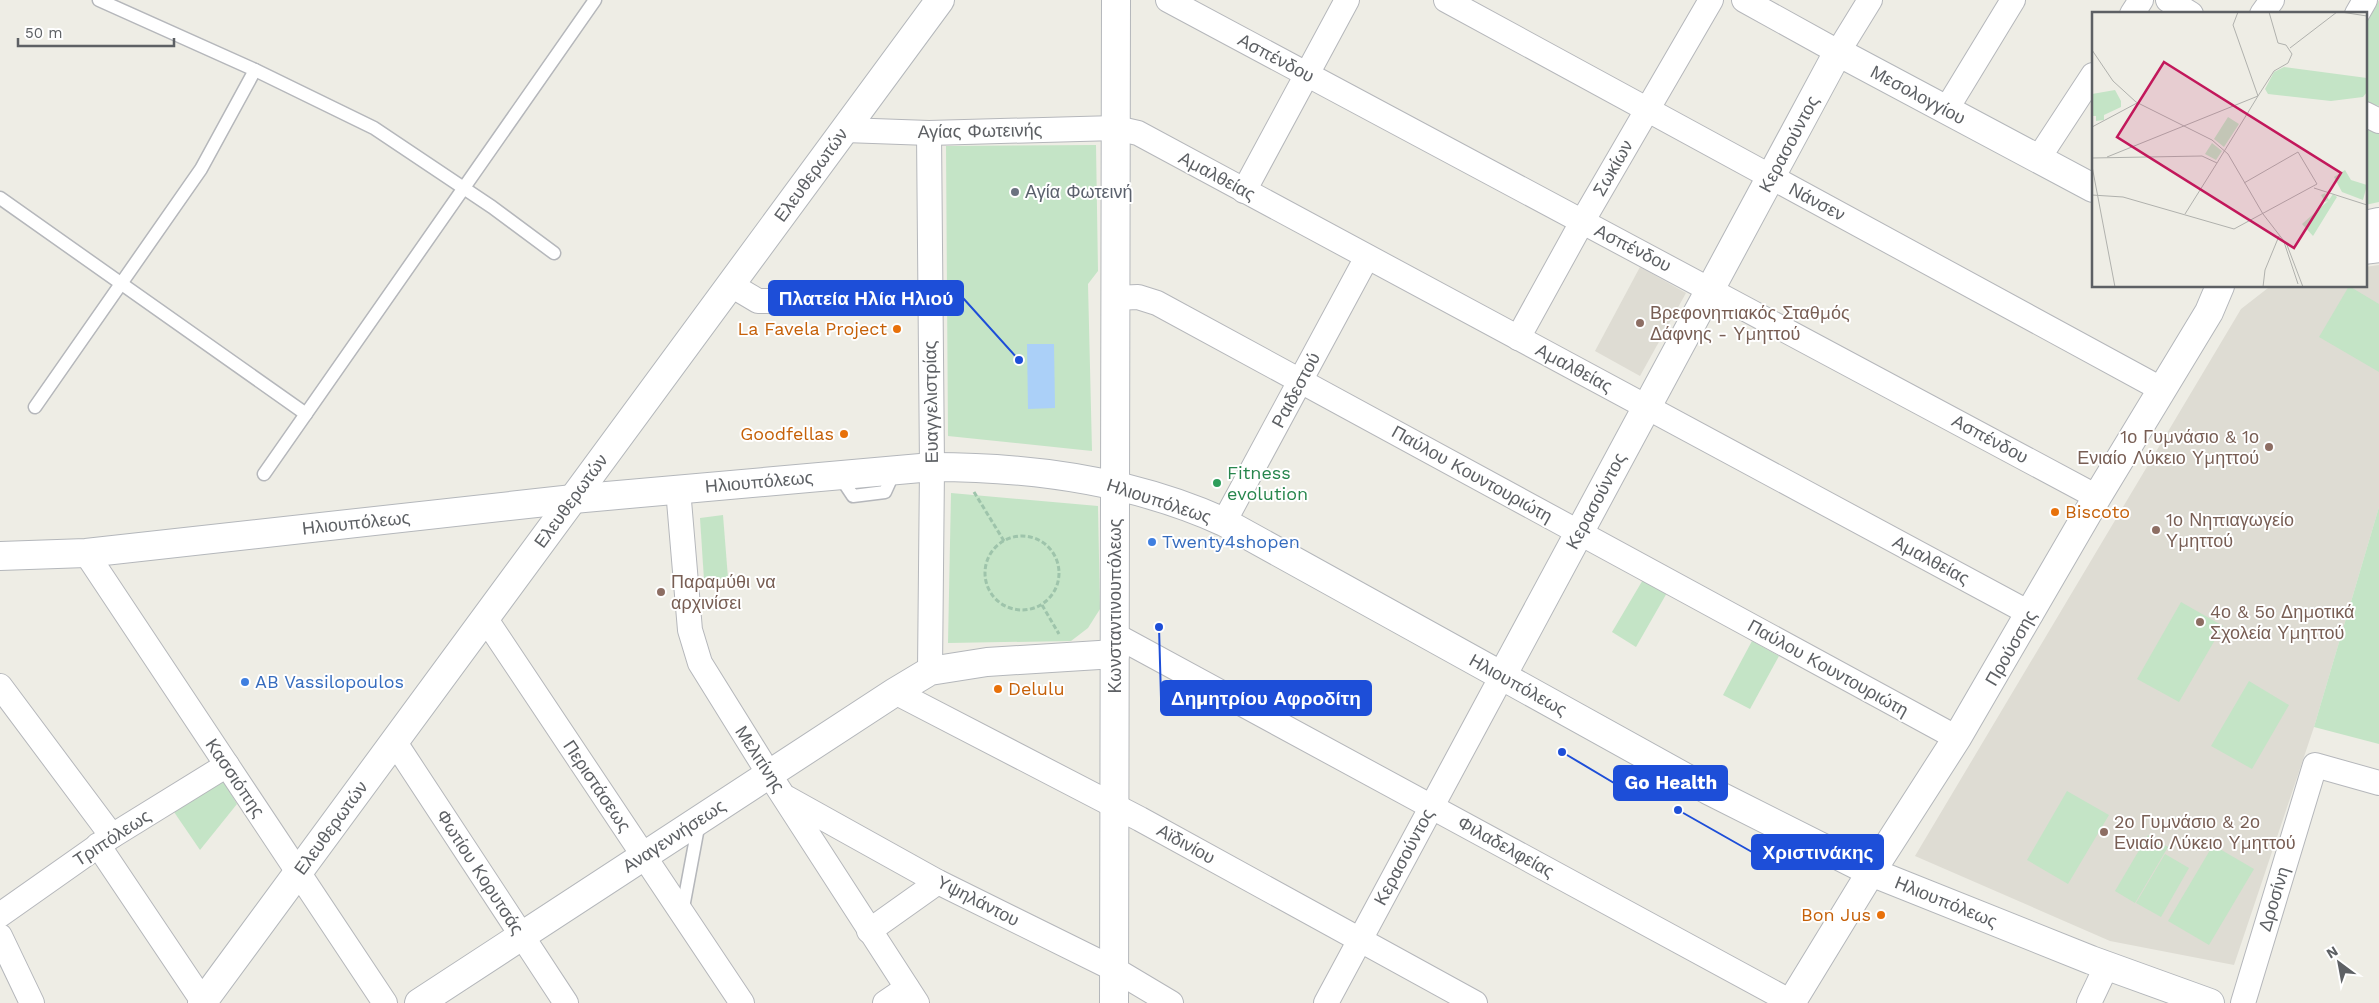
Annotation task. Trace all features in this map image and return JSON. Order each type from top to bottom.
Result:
[{"type":"main road","name":"Ελευθερωτών","points":[[203,1002],[940,0]]},
{"type":"main road","name":"Κωνσταντινουπόλεως","points":[[1114,1003],[1116,0]]},
{"type":"main road","name":"Μεσολογγίου","points":[[1838,52],[2092,187]]},
{"type":"main road","name":"Κερασούντος","points":[[1502,676],[1838,52]]},
{"type":"main road","points":[[2366,225],[2379,222]]},
{"type":"main road","points":[[2366,250],[2379,248]]},
{"type":"main road","name":"Προύσσης","points":[[1792,1003],[1871,872],[1957,738],[2097,497],[2209,312],[2219,288]]},
{"type":"main road","points":[[2209,312],[2236,288]]},
{"type":"main road","name":"Ηλιουπόλεως","points":[[0,556],[86,553],[678,488],[932,467],[974,467],[1062,475],[1115,485],[1197,510],[1224,522],[1708,790],[1871,872],[2107,965],[2157,993],[2210,1003]]},
{"type":"main road","points":[[930,671],[986,662],[1064,657],[1115,645]]},
{"type":"main road","name":"Αναγεννήσεως","points":[[419,1003],[930,671]]},
{"type":"street","name":"Ασπένδου","points":[[1168,0],[1582,222],[1710,288],[2097,497]]},
{"type":"street","points":[[1244,190],[1347,0]]},
{"type":"street","name":"Νάνσεν","points":[[1446,0],[2161,389]]},
{"type":"street","name":"Σωκίων","points":[[1518,338],[1582,222],[1711,0]]},
{"type":"street","name":"Μεσολογγίου","points":[[1744,0],[1838,52]]},
{"type":"street","name":"Κερασούντος","points":[[1838,52],[1870,0]]},
{"type":"street","points":[[1946,110],[2013,0]]},
{"type":"street","points":[[2133,12],[2141,0]]},
{"type":"street","points":[[2168,0],[2188,12]]},
{"type":"street","points":[[2263,12],[2272,0]]},
{"type":"street","points":[[2358,12],[2365,0]]},
{"type":"street","points":[[2038,159],[2092,77]]},
{"type":"street","points":[[2366,114],[2379,121]]},
{"type":"street","name":"Αγίας Φωτεινής","points":[[845,130],[929,132],[1116,128]]},
{"type":"street","name":"Αμαλθείας","points":[[1116,128],[1138,133],[2030,614]]},
{"type":"street","name":"Ευαγγελιστρίας","points":[[929,132],[929,302],[932,467],[930,671]]},
{"type":"street","name":"Ραιδεστού","points":[[1224,522],[1367,257]]},
{"type":"street","points":[[731,285],[758,301],[929,302]]},
{"type":"street","name":"Παύλου Κουντουριώτη","points":[[1115,298],[1138,297],[1157,303],[1957,738]]},
{"type":"street","name":"Μελιτίνης","points":[[678,488],[690,630],[700,662],[769,774],[912,996]]},
{"type":"street","name":"Κασσιόπης","points":[[86,553],[385,1003]]},
{"type":"street","name":"Περιστάσεως","points":[[485,618],[742,1003]]},
{"type":"street","name":"Φιλαδελφείας","points":[[1115,645],[1432,806],[1792,1003]]},
{"type":"street","name":"Κερασούντος","points":[[1326,1003],[1502,676]]},
{"type":"street","points":[[0,686],[105,841],[203,1002]]},
{"type":"street","name":"Αϊδινίου","points":[[895,692],[1115,806],[1475,1003]]},
{"type":"street","name":"Φωτίου Κορυτσάς","points":[[394,741],[566,1003]]},
{"type":"street","name":"Τριπόλεως","points":[[0,914],[105,841],[227,764]]},
{"type":"street","name":"Δροσίνη","points":[[2243,1003],[2315,765],[2376,785]]},
{"type":"street","name":"Υψηλάντου","points":[[785,797],[938,882],[1114,969],[1171,1003]]},
{"type":"street","points":[[869,931],[938,882]]},
{"type":"street","points":[[0,936],[32,1003]]},
{"type":"street","points":[[2089,1003],[2107,965]]},
{"type":"street","points":[[885,1003],[912,996]]},
{"type":"lane","points":[[99,0],[120,4],[374,128],[463,187],[554,253]]},
{"type":"lane","points":[[264,474],[595,0]]},
{"type":"lane","points":[[35,407],[200,169],[255,70]]},
{"type":"lane","points":[[0,198],[306,414]]},
{"type":"lane","points":[[682,913],[699,820]]},
{"type":"path","points":[[974,467],[973,491],[1004,541]]},
{"type":"path","points":[[1027,536],[1048,546],[1055,556],[1059,567],[1059,579],[1056,590],[1042,604],[1027,610],[1016,610],[1005,606],[989,590],[986,580],[987,563],[995,548],[1004,541],[1015,537],[1027,536]]},
{"type":"path","points":[[1042,604],[1063,641],[1064,657]]},
{"type":"shaded area","points":[[2379,265],[2379,507],[2314,727],[2234,965],[2110,941],[1915,856],[2241,309],[2268,288],[2366,288],[2366,267]]},
{"type":"shaded area","name":"Βρεφονηπιακός Σταθμός Δάφνης - Υμηττού","points":[[1640,267],[1686,293],[1640,376],[1595,351]]},
{"type":"green space","points":[[2379,0],[2379,106],[2366,102],[2366,24]]},
{"type":"green space","points":[[2366,127],[2379,133],[2379,202],[2366,205]]},
{"type":"green space","points":[[1096,145],[1098,271],[1088,284],[1092,451],[948,436],[946,146]]},
{"type":"green space","points":[[2348,288],[2352,288],[2379,304],[2379,372],[2319,337]]},
{"type":"green space","points":[[951,493],[1098,506],[1100,609],[1088,628],[1071,641],[948,643]]},
{"type":"green space","points":[[2379,507],[2379,744],[2314,727]]},
{"type":"green space","points":[[723,515],[728,578],[704,580],[700,518]]},
{"type":"green space","points":[[1644,578],[1668,591],[1636,647],[1612,632]]},
{"type":"green space","points":[[2181,602],[2223,626],[2179,702],[2137,679]]},
{"type":"green space","points":[[1752,641],[1779,656],[1750,709],[1723,695]]},
{"type":"green space","points":[[2249,681],[2289,705],[2252,769],[2211,746]]},
{"type":"green space","points":[[220,776],[237,804],[200,850],[172,809]]},
{"type":"green space","points":[[2067,791],[2109,815],[2068,884],[2027,860]]},
{"type":"green space","points":[[2148,835],[2168,847],[2135,903],[2115,891]]},
{"type":"green space","points":[[2213,845],[2254,869],[2209,945],[2168,921]]},
{"type":"green space","points":[[2165,854],[2189,868],[2161,917],[2136,903]]},
{"type":"water","points":[[1027,344],[1054,344],[1055,408],[1028,409]]},
{"type":"place","name":"Αγία Φωτεινή","points":[[1015,192]]},
{"type":"place","name":"Βρεφονηπιακός Σταθμός Δάφνης - Υμηττού","points":[[1640,323]]},
{"type":"place","name":"La Favela Project","points":[[897,329]]},
{"type":"place","name":"Πλατεία Ηλία Ηλιού","points":[[1019,360]]},
{"type":"place","name":"Goodfellas","points":[[844,434]]},
{"type":"place","name":"1ο Γυμνάσιο & 1ο Ενιαίο Λύκειο Υμηττού","points":[[2269,447]]},
{"type":"place","name":"Fitness evolution","points":[[1217,483]]},
{"type":"place","name":"Biscoto","points":[[2055,512]]},
{"type":"place","name":"1ο Νηπιαγωγείο Υμηττού","points":[[2156,530]]},
{"type":"place","name":"Twenty4shopen","points":[[1152,542]]},
{"type":"place","name":"Παραμύθι να αρχινίσει","points":[[661,592]]},
{"type":"place","name":"4ο & 5ο Δημοτικά Σχολεία Υμηττού","points":[[2200,622]]},
{"type":"place","name":"Δημητρίου Αφροδίτη","points":[[1159,627]]},
{"type":"place","name":"AB Vassilopoulos","points":[[245,682]]},
{"type":"place","name":"Delulu","points":[[998,689]]},
{"type":"place","name":"Go Health","points":[[1562,752]]},
{"type":"place","name":"Χριστινάκης","points":[[1678,810]]},
{"type":"place","name":"2ο Γυμνάσιο & 2ο Ενιαίο Λύκειο Υμηττού","points":[[2104,832]]},
{"type":"place","name":"Bon Jus","points":[[1881,915]]}]
